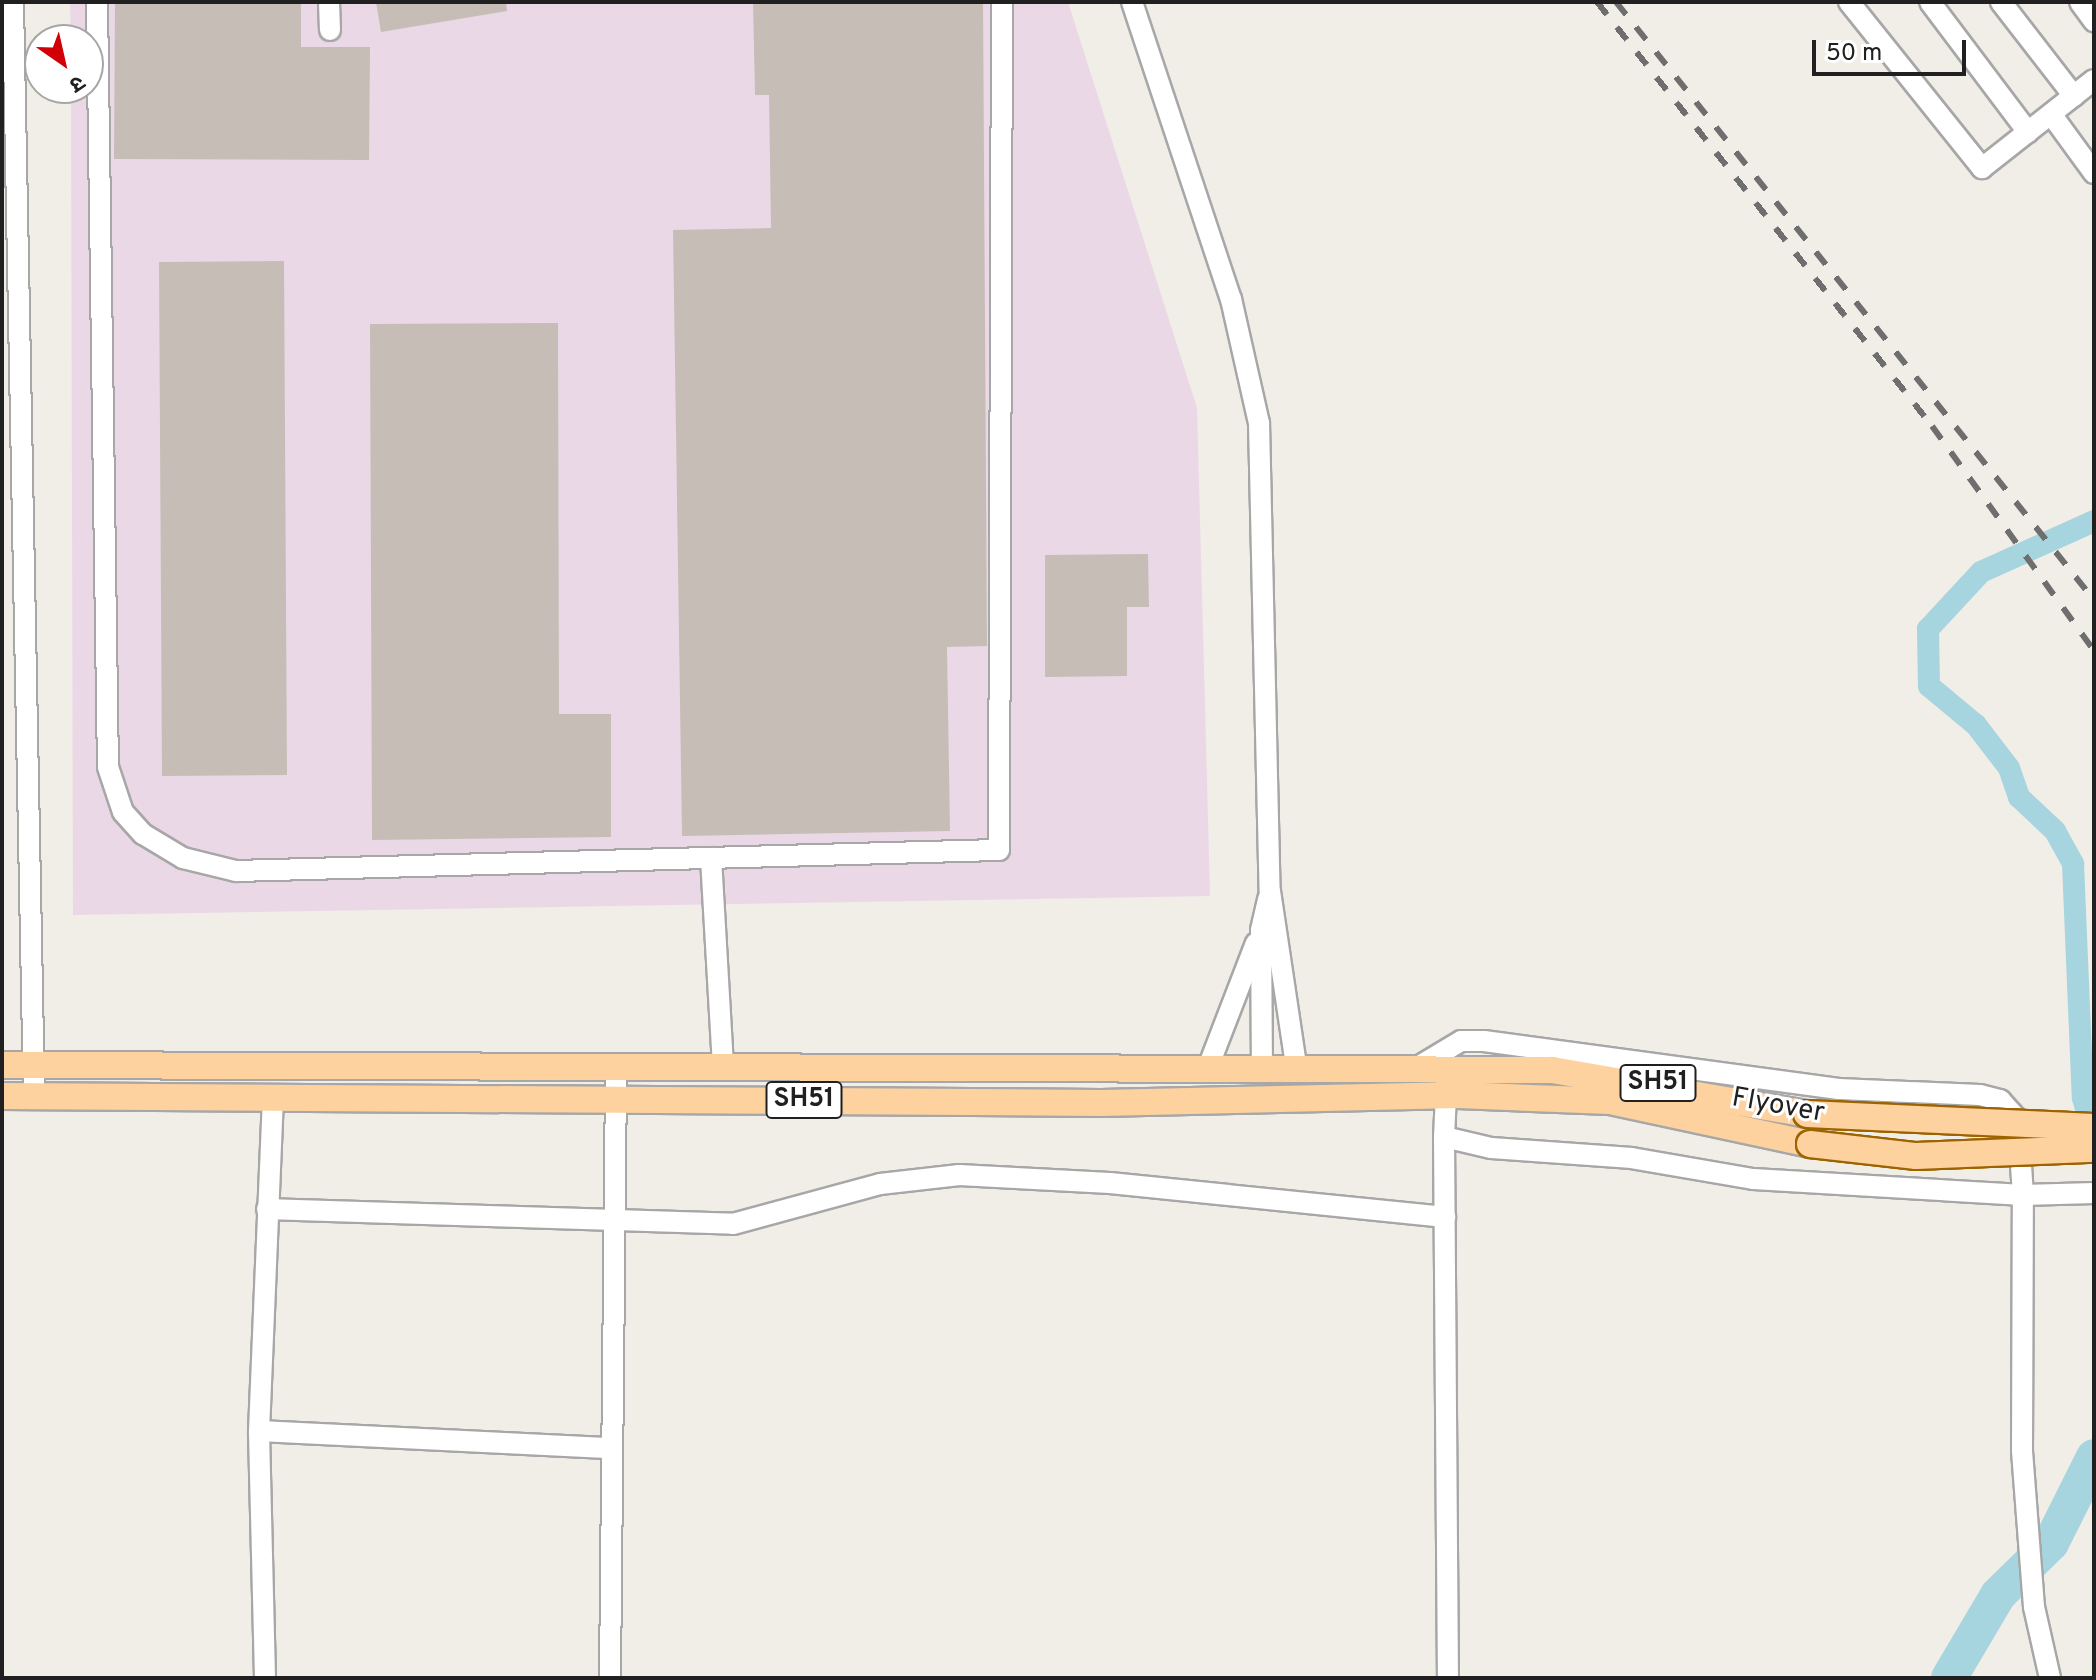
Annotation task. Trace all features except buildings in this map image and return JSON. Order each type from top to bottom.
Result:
[{"type":"main road","name":"SH51","points":[[2,1065],[616,1071],[1262,1072],[1416,1068]]},
{"type":"main road","name":"Flyover","points":[[1416,1068],[1552,1070],[1807,1114],[2094,1127]]},
{"type":"main road","name":"SH51","points":[[2,1096],[162,1093],[1101,1103],[1446,1095]]},
{"type":"main road","name":"Flyover","points":[[1446,1095],[1610,1101],[1810,1144],[1916,1156],[2094,1149]]},
{"type":"street","points":[[13,2],[34,1096]]},
{"type":"street","points":[[97,2],[108,767],[123,812],[183,858],[236,871],[999,850],[1002,2]]},
{"type":"street","points":[[329,2],[330,30]]},
{"type":"street","points":[[1132,2],[1231,299],[1259,423],[1270,891],[1297,1071]]},
{"type":"street","points":[[1849,2],[1982,168],[2094,80]]},
{"type":"street","points":[[1930,2],[2028,132]]},
{"type":"street","points":[[2001,2],[2074,96]]},
{"type":"street","points":[[2080,2],[2094,21]]},
{"type":"street","points":[[2051,114],[2092,170]]},
{"type":"street","points":[[711,858],[723,1069]]},
{"type":"street","points":[[1207,1070],[1261,930],[1270,891]]},
{"type":"street","points":[[1261,930],[1262,1072]]},
{"type":"street","points":[[1416,1068],[1461,1041],[1484,1041],[1839,1089],[1980,1095],[2000,1100],[2018,1120],[2023,1195],[2027,1525],[2034,1607],[2050,1678]]},
{"type":"street","points":[[610,1678],[616,1071]]},
{"type":"street","points":[[1446,1095],[1448,1678]]},
{"type":"street","points":[[265,1678],[259,1431],[273,1096]]},
{"type":"street","points":[[1444,1137],[1753,1179],[2023,1195],[2087,1193]]},
{"type":"street","points":[[267,1209],[615,1224],[759,1220],[854,1189],[959,1175],[1110,1183],[1445,1217]]},
{"type":"street","points":[[259,1431],[612,1448]]},
{"type":"shaded area","points":[[70,2],[1068,2],[1197,408],[1210,896],[73,915],[71,104],[104,104],[104,24],[71,24]]},
{"type":"waterway","points":[[2094,521],[1981,572],[1928,629],[1929,686],[1976,725],[2009,768],[2019,797],[2055,831],[2073,864],[2083,1098],[2094,1139]]},
{"type":"waterway","points":[[1949,1678],[1998,1595],[2051,1543],[2094,1457]]},
{"type":"railway","points":[[1597,2],[1932,426],[2094,651]]},
{"type":"railway","points":[[1616,2],[2094,600]]}]
